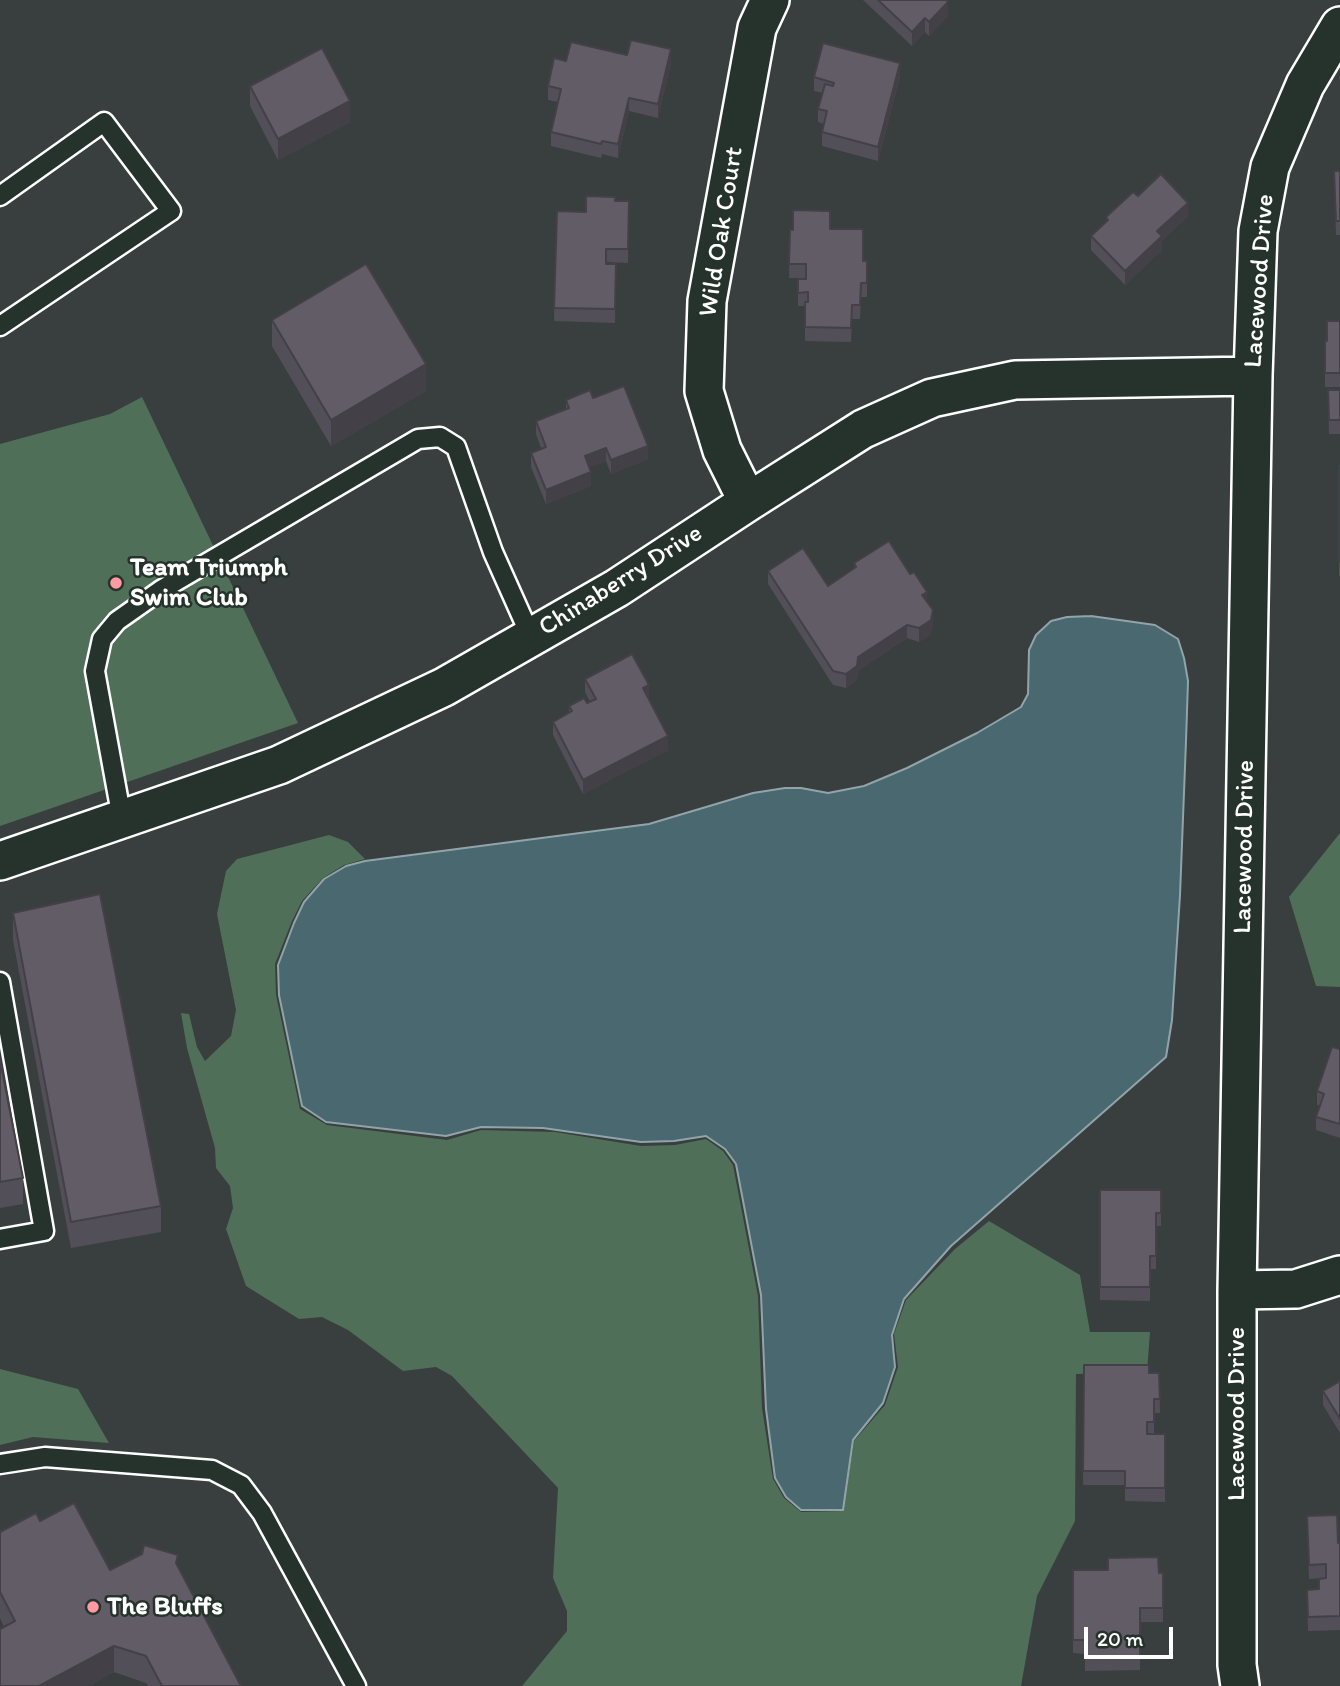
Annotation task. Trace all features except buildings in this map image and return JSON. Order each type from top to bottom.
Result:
[{"type":"street","name":"Wild Oak Court","points":[[748,502],[722,450],[704,391],[707,301],[757,28],[770,0]]},
{"type":"street","name":"Lacewood Drive","points":[[1240,1686],[1237,1665],[1237,1290],[1253,376],[1258,231],[1270,167],[1305,85],[1340,26]]},
{"type":"street","name":"Chinaberry Drive","points":[[0,861],[279,765],[444,687],[617,588],[863,429],[932,398],[1015,380],[1253,376]]},
{"type":"street","points":[[1237,1290],[1296,1289],[1340,1275]]},
{"type":"lane","points":[[0,196],[104,122],[172,211],[0,326]]},
{"type":"lane","points":[[122,819],[95,671],[103,639],[117,621],[161,590],[418,439],[440,437],[456,447],[493,552],[531,637]]},
{"type":"lane","points":[[0,982],[44,1231],[0,1239]]},
{"type":"lane","points":[[0,1464],[45,1457],[212,1470],[241,1485],[262,1513],[356,1686]]},
{"type":"green space","name":"Team Triumph Swim Club","points":[[142,397],[298,723],[0,826],[0,444],[110,414]]},
{"type":"green space","points":[[1340,833],[1340,987],[1316,986],[1289,897]]},
{"type":"green space","points":[[329,835],[348,842],[365,859],[344,865],[323,878],[302,901],[275,964],[276,995],[300,1109],[327,1125],[447,1140],[481,1130],[555,1132],[641,1146],[675,1145],[706,1139],[723,1151],[733,1165],[758,1296],[762,1408],[773,1479],[784,1498],[801,1512],[843,1511],[854,1441],[885,1405],[898,1367],[894,1334],[906,1300],[955,1249],[989,1221],[1080,1275],[1090,1332],[1150,1332],[1147,1372],[1076,1374],[1075,1521],[1037,1596],[1021,1686],[522,1686],[567,1631],[567,1611],[553,1578],[558,1488],[452,1376],[436,1367],[403,1371],[348,1330],[322,1317],[299,1319],[246,1286],[226,1229],[233,1208],[230,1186],[216,1168],[215,1148],[187,1048],[181,1013],[189,1014],[197,1047],[205,1061],[231,1036],[236,1010],[217,914],[226,871],[237,859]]},
{"type":"green space","points":[[0,1369],[78,1389],[109,1443],[33,1437],[0,1445]]},
{"type":"water","points":[[1091,616],[1155,625],[1178,639],[1188,681],[1180,895],[1172,1020],[1166,1057],[951,1246],[904,1299],[892,1335],[895,1367],[883,1403],[853,1440],[843,1510],[801,1510],[786,1497],[775,1478],[766,1409],[761,1295],[736,1164],[725,1149],[706,1136],[641,1142],[543,1128],[481,1127],[446,1136],[326,1122],[302,1106],[279,995],[278,965],[304,902],[324,879],[346,866],[365,861],[649,824],[753,793],[785,788],[828,793],[864,786],[907,768],[977,733],[1021,707],[1028,694],[1029,650],[1036,635],[1051,621]]},
{"type":"place","name":"Team Triumph Swim Club","points":[[116,583]]},
{"type":"place","name":"The Bluffs","points":[[93,1607]]}]
